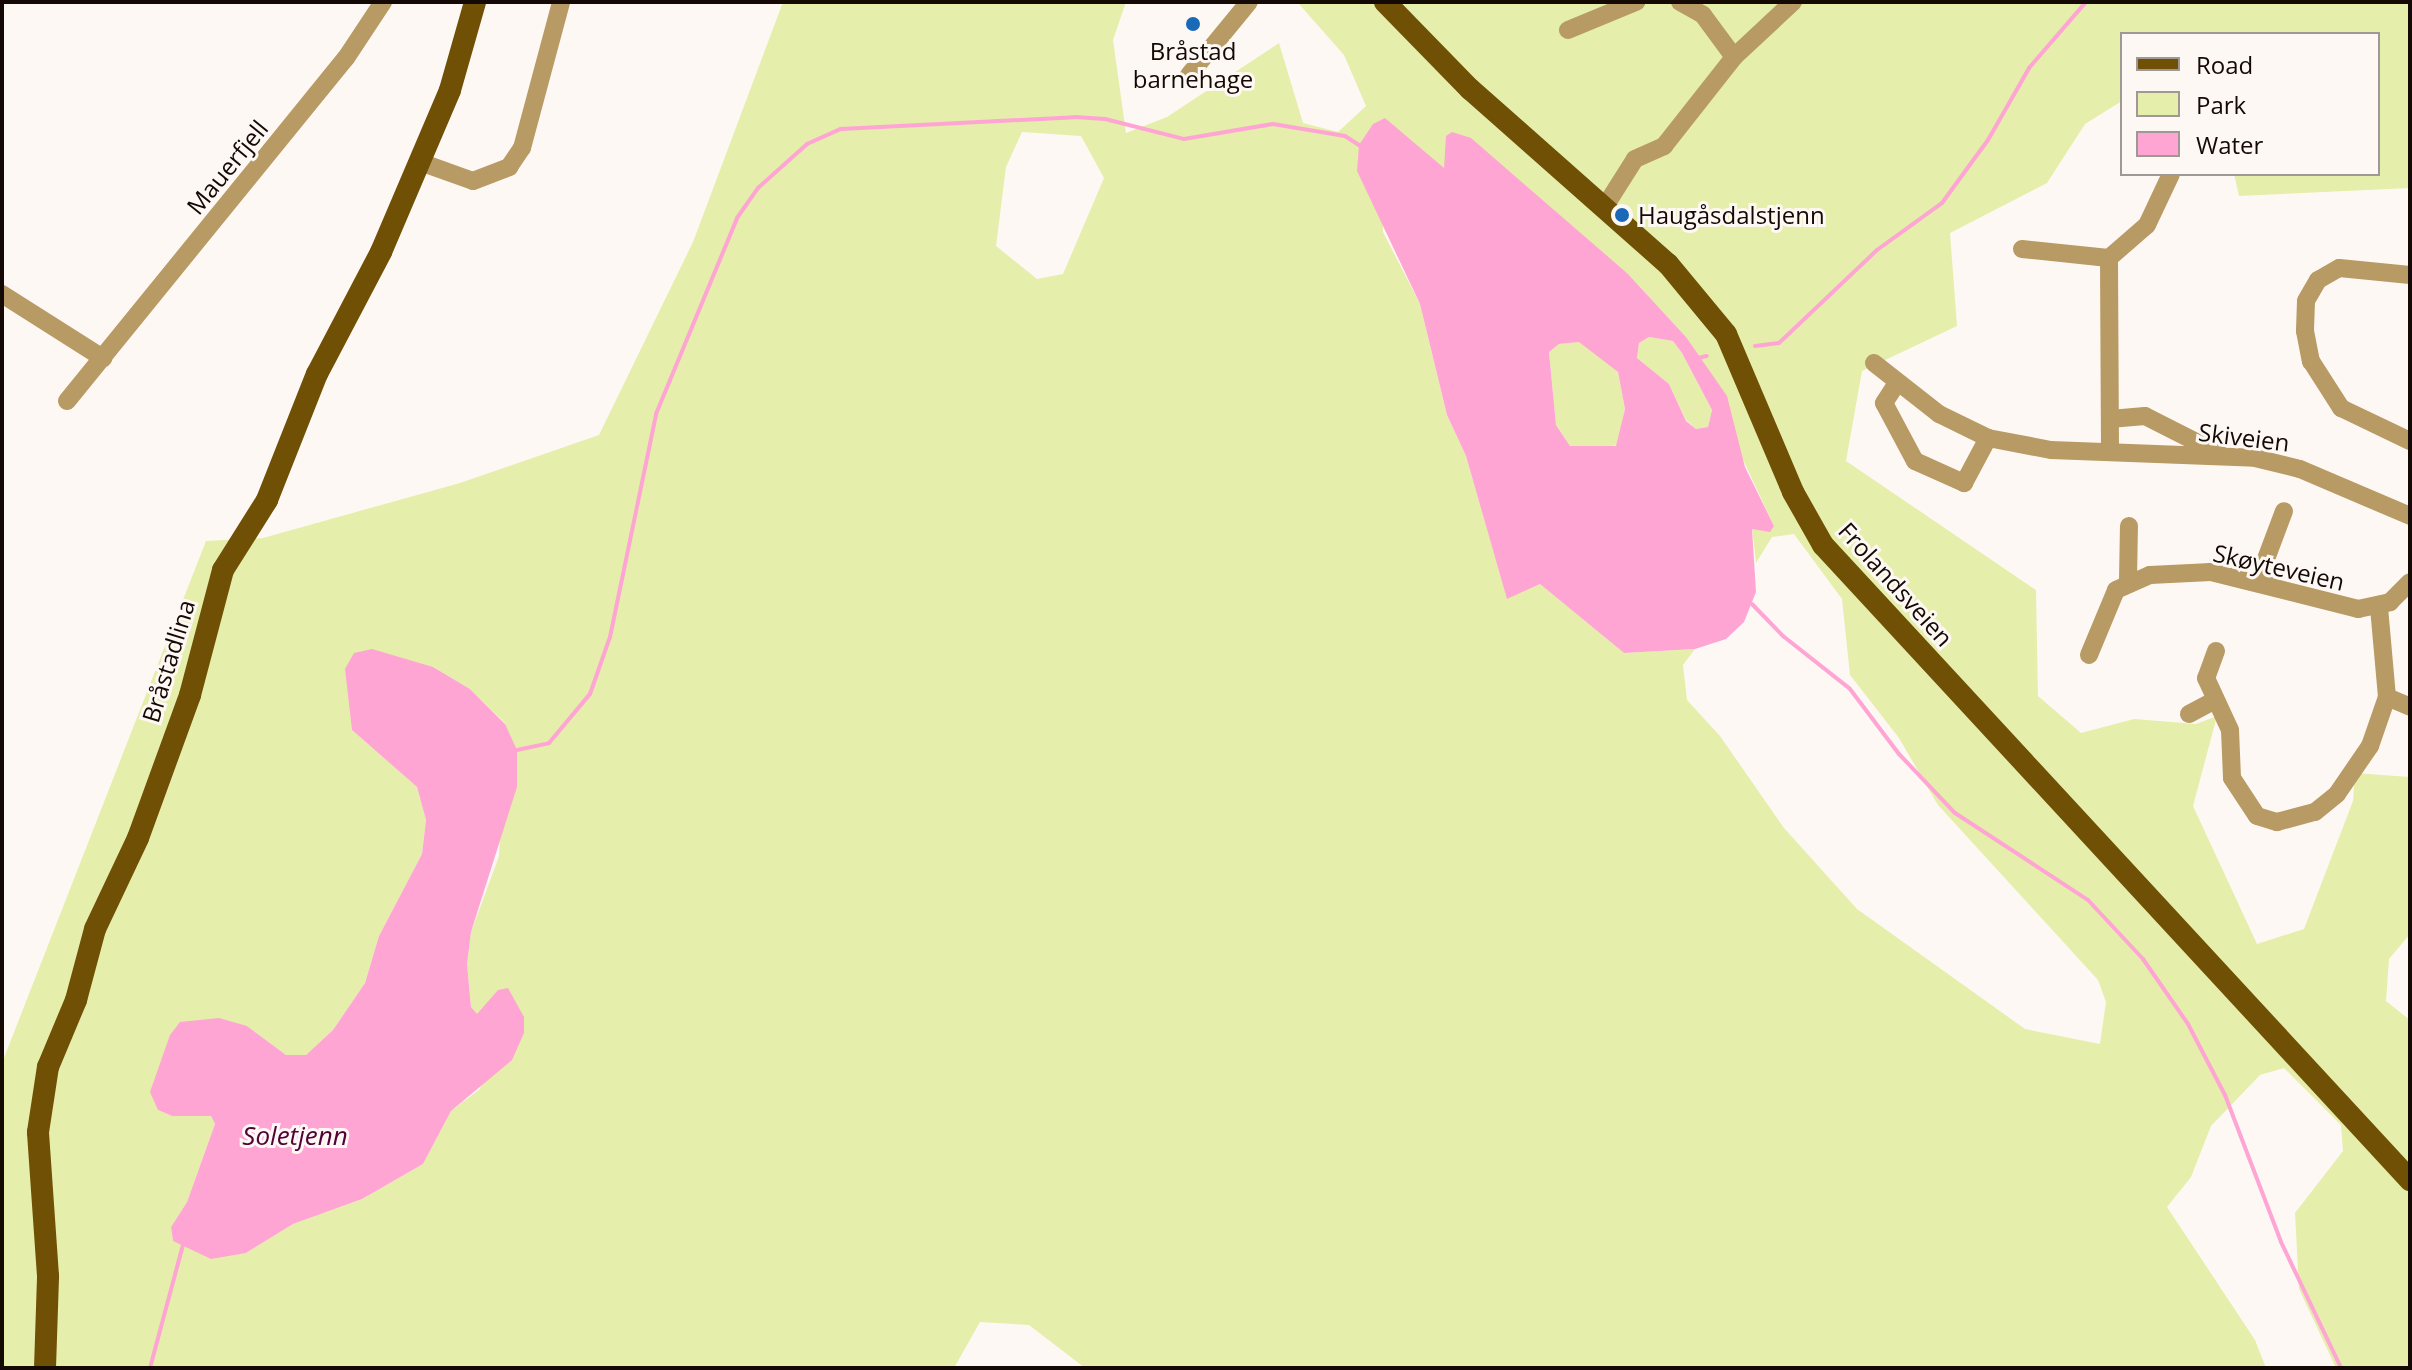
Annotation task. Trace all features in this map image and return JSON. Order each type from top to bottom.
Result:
[{"type":"main road","name":"Bråstadlina","points":[[45,1368],[48,1276],[38,1132],[48,1067],[76,1000],[95,929],[138,838],[190,695],[223,570],[267,500],[310,388],[367,282],[450,90],[475,2]]},
{"type":"main road","name":"Frolandsveien","points":[[1385,2],[1470,89],[1668,264],[1726,334],[1793,492],[1823,545],[2410,1180]]},
{"type":"street","name":"Mauerfjell","points":[[67,401],[346,58],[383,2]]},
{"type":"street","points":[[420,162],[473,181],[509,167],[522,148],[561,2]]},
{"type":"street","points":[[1189,75],[1249,2]]},
{"type":"street","points":[[1568,30],[1636,2]]},
{"type":"street","points":[[1680,2],[1700,8],[1734,57]]},
{"type":"street","points":[[1604,208],[1635,159],[1664,146],[1734,57],[1793,2]]},
{"type":"street","points":[[2110,450],[2109,258],[2113,249],[2147,225],[2170,176]]},
{"type":"street","points":[[2022,249],[2109,258]]},
{"type":"street","points":[[2410,275],[2339,268],[2318,280],[2306,301],[2305,331],[2311,361],[2341,408],[2410,441]]},
{"type":"street","points":[[2,294],[103,358]]},
{"type":"street","name":"Skiveien","points":[[1874,363],[1939,414],[1988,438],[2051,450],[2222,456],[2300,469],[2410,516]]},
{"type":"street","points":[[1897,383],[1884,403],[1915,461],[1964,483],[1988,438]]},
{"type":"street","points":[[2110,419],[2145,416],[2222,456]]},
{"type":"street","points":[[2263,583],[2266,559],[2284,511]]},
{"type":"street","points":[[2089,655],[2116,590],[2128,581],[2129,526]]},
{"type":"street","name":"Skøyteveien","points":[[2128,581],[2211,572],[2263,583],[2328,605],[2379,608]]},
{"type":"street","points":[[2216,651],[2206,678],[2230,730],[2232,778],[2243,802],[2257,816],[2277,822],[2315,812],[2337,794],[2370,746],[2387,697],[2379,608],[2410,582]]},
{"type":"street","points":[[2387,697],[2410,707]]},
{"type":"street","points":[[2189,714],[2215,700]]},
{"type":"green space","points":[[783,2],[1126,2],[1113,40],[1126,133],[1167,117],[1279,43],[1303,123],[1338,132],[1366,106],[1344,55],[1299,4],[1289,2],[2410,2],[2410,188],[2239,196],[2234,176],[2380,176],[2380,32],[2120,32],[2120,102],[2085,124],[2047,183],[1950,233],[1957,326],[1862,371],[1846,461],[2036,590],[2038,696],[2081,733],[2134,719],[2196,724],[2217,716],[2193,806],[2257,944],[2304,929],[2353,801],[2355,773],[2410,777],[2410,934],[2389,959],[2386,1001],[2410,1020],[2410,1368],[2336,1368],[2299,1289],[2295,1213],[2343,1151],[2341,1125],[2284,1068],[2260,1075],[2211,1126],[2191,1177],[2167,1207],[2255,1340],[2266,1368],[1085,1368],[1029,1325],[980,1322],[954,1368],[2,1368],[2,1063],[206,541],[263,538],[460,483],[599,435],[693,242]],"holes":[[[1385,118],[1434,165],[1444,169],[1446,156],[1628,274],[1686,337],[1774,526],[1752,528],[1756,563],[1772,537],[1794,534],[1842,599],[1850,675],[1899,738],[1938,805],[2098,980],[2106,1002],[2100,1044],[2025,1029],[1857,909],[1784,828],[1720,736],[1687,700],[1683,665],[1695,649],[1624,653],[1540,584],[1507,598],[1466,456],[1447,415],[1420,304],[1383,232]],[[1022,132],[1081,136],[1104,178],[1063,274],[1037,279],[996,246],[1006,167]],[[433,667],[470,689],[505,723],[499,856],[471,932],[467,964],[471,1007],[477,1015],[498,991],[480,1089],[451,1111],[423,1164],[362,1199],[293,1224],[246,1253],[173,1241],[171,1227],[187,1202],[215,1124],[211,1116],[172,1116],[158,1110],[247,1026],[286,1055],[306,1055],[333,1030],[365,983],[379,936],[422,854],[426,820],[417,787],[352,730]]]},
{"type":"green space","points":[[1649,337],[1673,341],[1682,353],[1712,410],[1708,427],[1696,429],[1686,420],[1669,384],[1637,358],[1639,343]]},
{"type":"green space","points":[[1580,341],[1618,372],[1625,409],[1617,445],[1600,450],[1570,446],[1556,425],[1549,352],[1559,344]]},
{"type":"water","name":"Haugåsdalstjenn","points":[[1385,118],[1444,168],[1446,136],[1452,132],[1471,138],[1628,274],[1686,337],[1727,396],[1745,467],[1774,526],[1770,532],[1752,529],[1756,592],[1744,622],[1726,639],[1695,649],[1624,653],[1540,584],[1507,599],[1466,456],[1447,415],[1420,304],[1357,171],[1359,145],[1373,124]],"holes":[[[1649,337],[1673,341],[1682,353],[1712,410],[1708,427],[1696,429],[1686,421],[1669,384],[1637,358],[1639,343]],[[1579,342],[1618,372],[1625,409],[1616,446],[1570,446],[1556,425],[1549,352],[1559,344]]]},
{"type":"water","name":"Soletjenn","points":[[372,649],[433,667],[470,689],[505,724],[517,750],[517,787],[471,932],[467,964],[471,1007],[477,1014],[498,990],[508,988],[524,1017],[524,1033],[512,1060],[451,1111],[423,1164],[362,1199],[293,1224],[246,1253],[211,1259],[173,1241],[171,1227],[187,1202],[215,1124],[211,1116],[172,1116],[158,1110],[150,1092],[170,1035],[180,1022],[219,1018],[247,1026],[286,1055],[306,1055],[333,1030],[365,983],[379,936],[422,854],[426,820],[417,787],[352,730],[345,669],[354,653]]},
{"type":"waterway","points":[[1755,346],[1779,343],[1877,250],[1942,203],[1988,140],[2029,68],[2086,2]]},
{"type":"waterway","points":[[517,750],[549,743],[590,694],[610,637],[656,414],[737,218],[758,188],[807,144],[841,129],[1075,117],[1105,119],[1184,139],[1273,124],[1345,136],[1359,145]]},
{"type":"waterway","points":[[1698,358],[1707,356]]},
{"type":"waterway","points":[[1752,604],[1783,636],[1850,689],[1899,754],[1955,813],[2088,900],[2143,959],[2188,1024],[2225,1095],[2281,1242],[2341,1368]]},
{"type":"waterway","points":[[150,1368],[183,1245]]},
{"type":"place","name":"Bråstad barnehage","points":[[1193,24]]},
{"type":"place","name":"Haugåsdalstjenn","points":[[1622,215]]}]
